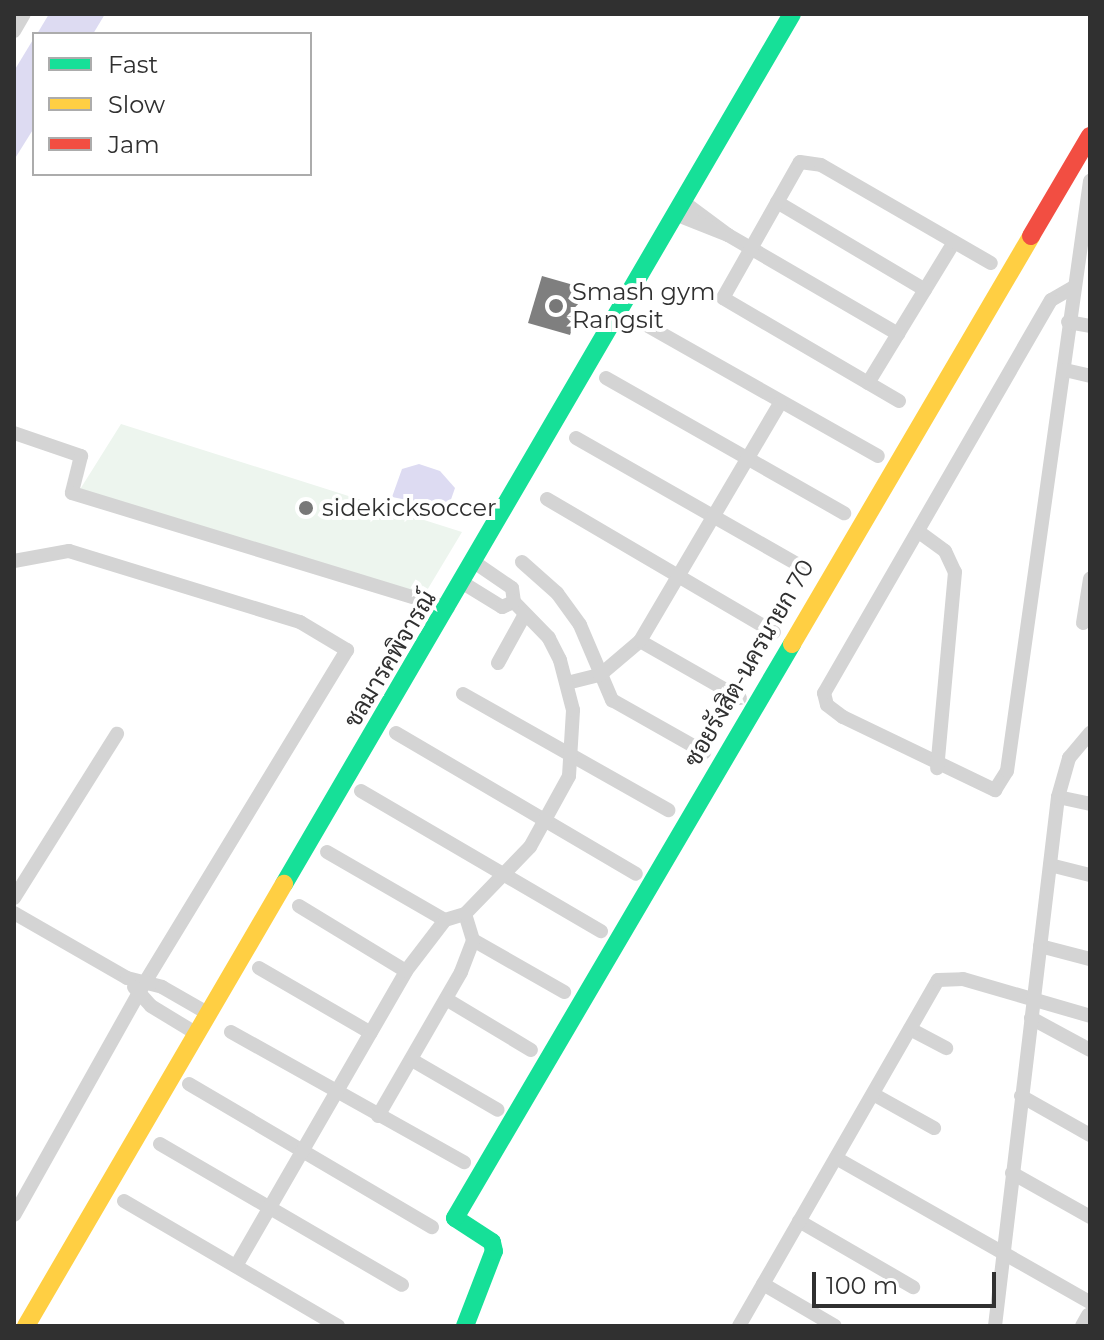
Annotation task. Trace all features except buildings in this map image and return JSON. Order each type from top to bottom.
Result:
[{"type":"street","points":[[14,31],[24,14]]},
{"type":"street","name":"ชลมารคพิจารณ์","points":[[26,1326],[463,583],[792,14]]},
{"type":"street","name":"ซอยรังสิต-นครนายก 70","points":[[465,1326],[494,1251],[492,1242],[455,1218],[1090,136]]},
{"type":"street","points":[[899,401],[723,298],[800,162],[811,160],[991,263]]},
{"type":"street","points":[[1072,288],[1051,300],[919,532],[839,657],[824,693],[827,705],[843,717],[937,768],[995,790],[1005,779],[1065,370],[1072,288],[1090,181]]},
{"type":"street","points":[[777,202],[925,290]]},
{"type":"street","points":[[678,208],[898,334]]},
{"type":"street","points":[[868,383],[954,242]]},
{"type":"street","points":[[641,322],[878,456]]},
{"type":"street","points":[[1068,322],[1090,326]]},
{"type":"street","points":[[1065,370],[1090,376]]},
{"type":"street","points":[[606,378],[747,461],[844,513]]},
{"type":"street","points":[[567,683],[600,675],[640,641],[680,579],[780,403]]},
{"type":"street","points":[[14,433],[81,456],[72,493],[448,608]]},
{"type":"street","points":[[576,438],[807,570]]},
{"type":"street","points":[[547,499],[774,632]]},
{"type":"street","points":[[919,532],[945,551],[955,572],[937,768]]},
{"type":"street","points":[[14,561],[69,551],[300,622],[347,650],[142,988],[14,1215]]},
{"type":"street","points":[[236,1266],[273,1206],[300,1150],[406,971],[445,920],[465,914],[548,822],[573,757],[567,683],[549,638],[520,608],[512,588],[474,562]]},
{"type":"street","points":[[522,562],[557,593],[580,625],[612,700],[704,752]]},
{"type":"street","points":[[1083,623],[1090,579]]},
{"type":"street","points":[[463,583],[502,607],[520,608]]},
{"type":"street","points":[[498,663],[520,608]]},
{"type":"street","points":[[640,641],[740,698]]},
{"type":"street","points":[[463,694],[668,810]]},
{"type":"street","points":[[396,733],[636,874]]},
{"type":"street","points":[[995,1326],[1058,797],[1069,758],[1090,733]]},
{"type":"street","points":[[14,898],[117,734]]},
{"type":"street","points":[[361,791],[601,931]]},
{"type":"street","points":[[1058,797],[1090,804]]},
{"type":"street","points":[[327,852],[445,920]]},
{"type":"street","points":[[1050,865],[1090,875]]},
{"type":"street","points":[[299,906],[406,971]]},
{"type":"street","points":[[14,913],[127,978],[197,1034]]},
{"type":"street","points":[[378,1116],[446,999],[473,940],[465,914]]},
{"type":"street","points":[[473,940],[564,992]]},
{"type":"street","points":[[1040,946],[1090,959]]},
{"type":"street","points":[[259,968],[371,1033]]},
{"type":"street","points":[[739,1326],[929,992],[948,977],[1032,1010],[1090,1050]]},
{"type":"street","points":[[142,988],[209,1014]]},
{"type":"street","points":[[446,999],[531,1050]]},
{"type":"street","points":[[1032,1010],[1090,1016]]},
{"type":"street","points":[[910,1029],[946,1048]]},
{"type":"street","points":[[231,1032],[464,1162]]},
{"type":"street","points":[[412,1060],[498,1110]]},
{"type":"street","points":[[189,1084],[432,1227]]},
{"type":"street","points":[[873,1094],[934,1128]]},
{"type":"street","points":[[1021,1096],[1090,1135]]},
{"type":"street","points":[[160,1144],[273,1206],[402,1285]]},
{"type":"street","points":[[836,1158],[1002,1251],[1087,1314]]},
{"type":"street","points":[[1012,1173],[1090,1217]]},
{"type":"street","points":[[124,1201],[338,1326]]},
{"type":"street","points":[[799,1221],[913,1287]]},
{"type":"street","points":[[763,1284],[835,1326]]},
{"type":"shaded area","points":[[121,424],[462,532],[423,597],[79,491]]},
{"type":"water","points":[[49,14],[105,14],[94,32],[38,32]]},
{"type":"water","points":[[32,41],[32,131],[14,160],[14,71]]},
{"type":"water","points":[[419,464],[440,471],[455,488],[448,508],[392,497],[402,469]]},
{"type":"traffic: fast","points":[[284,884],[792,14]]},
{"type":"traffic: fast","points":[[465,1326],[494,1251],[492,1242],[455,1218],[792,644]]},
{"type":"traffic: slow","points":[[792,644],[1031,236]]},
{"type":"traffic: slow","points":[[26,1326],[284,884]]},
{"type":"traffic: jam","points":[[1031,236],[1090,136]]},
{"type":"place","name":"Smash gym Rangsit","points":[[556,306]]},
{"type":"place","name":"sidekicksoccer","points":[[306,508]]}]
